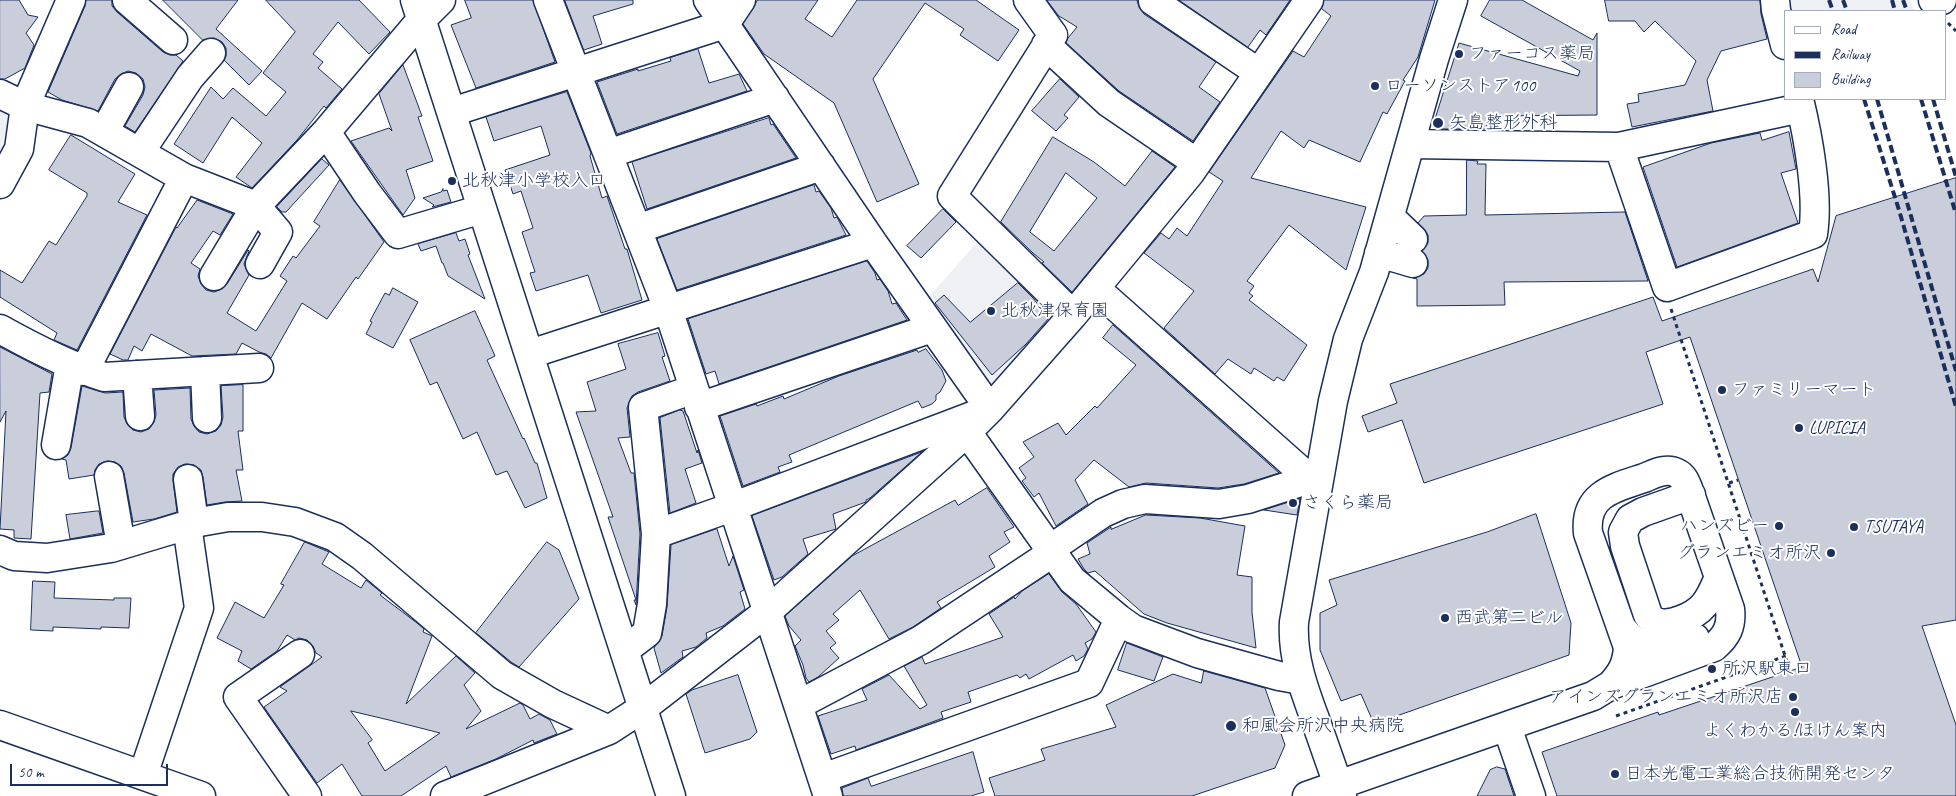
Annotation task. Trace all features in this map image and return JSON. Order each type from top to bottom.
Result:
[{"type":"street","points":[[0,184],[19,149],[26,106],[71,0]]},
{"type":"street","points":[[127,0],[173,40]]},
{"type":"street","points":[[214,276],[256,206],[326,132],[418,10],[441,0]]},
{"type":"street","points":[[548,0],[668,309],[826,787],[1089,683],[1118,619]]},
{"type":"street","points":[[708,0],[873,243],[990,409]]},
{"type":"street","points":[[452,112],[725,24],[741,0]]},
{"type":"street","points":[[1028,0],[1053,35],[952,196],[1073,315]]},
{"type":"street","points":[[445,796],[609,730],[643,708],[767,612],[968,432],[1073,315],[1197,163],[1309,0]]},
{"type":"street","points":[[1340,791],[1301,680],[1295,659],[1293,638],[1314,478],[1348,339],[1379,253],[1434,59],[1453,0]]},
{"type":"street","points":[[1775,0],[1784,40]]},
{"type":"street","points":[[1934,0],[1942,0]]},
{"type":"street","points":[[1153,1],[1259,73]]},
{"type":"street","points":[[418,10],[672,796]]},
{"type":"street","points":[[1046,45],[1109,102],[1197,163]]},
{"type":"street","points":[[140,152],[190,77],[211,53]]},
{"type":"street","points":[[104,132],[130,87]]},
{"type":"street","points":[[0,94],[26,106],[88,123],[184,178],[256,206],[278,232],[260,264]]},
{"type":"street","points":[[608,154],[775,98]]},
{"type":"street","points":[[1411,144],[1619,147],[1800,103],[1812,167],[1815,224],[1813,234],[1667,287],[1619,147]]},
{"type":"street","points":[[326,132],[367,193],[398,234],[482,209]]},
{"type":"street","points":[[637,229],[821,166]]},
{"type":"street","points":[[56,445],[77,367],[184,178]]},
{"type":"street","points":[[1379,253],[1413,251],[1390,217]]},
{"type":"street","points":[[530,354],[873,243]]},
{"type":"street","points":[[1095,288],[1314,478]]},
{"type":"street","points":[[625,650],[647,633],[652,604],[656,534],[643,407],[696,398],[932,328]]},
{"type":"street","points":[[0,329],[43,353],[104,377],[259,368]]},
{"type":"street","points":[[205,371],[207,418]]},
{"type":"street","points":[[137,375],[140,416]]},
{"type":"street","points":[[656,534],[990,409]]},
{"type":"street","points":[[968,432],[1051,552],[1078,586],[1118,619],[1133,629],[1197,653],[1279,676],[1301,680]]},
{"type":"street","points":[[1307,796],[1340,791],[1593,696],[1611,685],[1714,647],[1728,632],[1731,619],[1730,609],[1684,478],[1676,472],[1665,470],[1609,490],[1595,502],[1589,512],[1587,522],[1588,533],[1628,648],[1627,662],[1620,676],[1611,685]]},
{"type":"street","points":[[109,476],[121,545]]},
{"type":"street","points":[[144,775],[200,608],[188,478]]},
{"type":"street","points":[[798,705],[921,640],[1051,552],[1059,543],[1103,513],[1134,500],[1145,499],[1219,504],[1248,499],[1314,478]]},
{"type":"street","points":[[1691,496],[1643,512],[1630,519],[1623,532],[1624,546],[1648,615],[1654,621],[1667,624],[1692,615],[1703,606],[1719,577]]},
{"type":"street","points":[[0,550],[14,556],[47,558],[121,545],[191,524],[228,517],[262,517],[295,522],[336,537],[362,556],[502,674],[553,704],[609,730]]},
{"type":"street","points":[[1621,627],[1636,642],[1652,648],[1673,646],[1701,636],[1720,624],[1730,609]]},
{"type":"street","points":[[300,654],[238,697],[307,796]]},
{"type":"street","points":[[0,725],[201,796]]},
{"type":"street","points":[[1507,727],[1531,796]]},
{"type":"path","points":[[1946,21],[1956,31]]},
{"type":"path","points":[[1667,287],[1668,300],[1790,671]]},
{"type":"path","points":[[1728,483],[1738,480]]},
{"type":"path","points":[[1616,716],[1786,656]]},
{"type":"shaded area","points":[[1790,0],[1911,0],[1913,9],[1916,10],[1785,10],[1783,6]]},
{"type":"shaded area","points":[[0,104],[5,106],[14,118],[0,165]]},
{"type":"shaded area","name":"北秋津保育園","points":[[981,238],[1018,273],[1057,322],[988,393],[926,300]]},
{"type":"building","points":[[0,0],[19,0],[28,15],[38,17],[26,33],[34,45],[25,68],[5,79],[0,79]]},
{"type":"building","points":[[86,0],[112,0],[112,6],[117,12],[163,52],[176,55],[183,61],[135,132],[125,126],[143,95],[145,87],[143,79],[136,73],[128,71],[115,79],[98,111],[62,100],[48,92]]},
{"type":"building","points":[[163,0],[238,0],[216,29],[262,71],[249,85],[224,60],[226,48],[222,42],[214,38],[203,40]]},
{"type":"building","points":[[266,0],[359,0],[390,32],[369,54],[338,22],[313,54],[323,62],[318,68],[342,89],[326,108],[324,106],[297,140],[252,188],[236,177],[262,143],[232,117],[203,163],[174,144],[211,87],[223,99],[233,88],[266,116],[286,92],[263,73],[295,32]]},
{"type":"building","points":[[465,0],[533,0],[555,62],[476,88],[451,25],[471,18]]},
{"type":"building","points":[[565,0],[633,0],[633,4],[593,16],[602,44],[584,50]]},
{"type":"building","points":[[758,0],[818,0],[805,19],[832,37],[857,0],[976,0],[1019,30],[998,61],[960,35],[964,29],[925,3],[873,79],[919,184],[877,202],[834,103],[764,54],[743,24]]},
{"type":"building","points":[[1047,0],[1137,0],[1144,14],[1216,62],[1199,87],[1220,102],[1193,141],[1119,91],[1066,43],[1077,27],[1059,16]]},
{"type":"building","points":[[1179,0],[1290,0],[1266,35],[1260,30],[1248,47]]},
{"type":"building","points":[[1324,0],[1435,0],[1418,57],[1403,80],[1405,81],[1387,114],[1383,112],[1360,162],[1309,140],[1304,148],[1281,131],[1251,178],[1366,207],[1346,270],[1289,225],[1247,281],[1254,286],[1249,293],[1253,296],[1249,300],[1307,345],[1284,381],[1277,377],[1274,381],[1254,368],[1251,374],[1228,359],[1215,374],[1164,328],[1194,291],[1144,253],[1161,233],[1169,239],[1177,228],[1187,236],[1223,181],[1209,172],[1293,51],[1304,57],[1331,16],[1322,9]]},
{"type":"building","points":[[1490,0],[1522,0],[1593,40],[1597,33],[1597,115],[1489,116],[1486,129],[1440,129],[1434,122],[1459,43],[1578,76],[1580,71],[1481,16]]},
{"type":"building","points":[[1605,0],[1760,0],[1767,39],[1721,51],[1707,80],[1713,111],[1632,127],[1627,104],[1639,102],[1638,94],[1685,85],[1696,61],[1655,21],[1644,32],[1635,21],[1609,21]]},
{"type":"building","points":[[698,49],[709,83],[739,74],[747,91],[617,134],[597,82],[671,61],[670,58]]},
{"type":"building","points":[[403,65],[422,116],[418,117],[433,161],[406,170],[415,198],[403,215],[351,141],[389,128],[392,131],[379,94]]},
{"type":"building","points":[[1060,79],[1079,97],[1064,115],[1068,118],[1056,131],[1032,111]]},
{"type":"building","points":[[567,92],[591,153],[590,156],[602,198],[607,196],[625,249],[627,249],[642,300],[601,313],[588,275],[536,291],[530,273],[535,272],[522,232],[533,228],[521,191],[513,194],[505,170],[550,155],[541,126],[494,141],[486,117]]},
{"type":"building","points":[[769,118],[771,125],[773,124],[796,158],[647,209],[632,162]]},
{"type":"building","points":[[1789,132],[1796,169],[1781,173],[1798,223],[1677,267],[1643,167],[1711,143],[1760,133],[1762,140]]},
{"type":"building","points":[[71,135],[135,174],[118,202],[147,215],[77,350],[54,340],[57,333],[0,297],[0,270],[22,283],[49,241],[56,245],[87,196],[87,193],[49,170]]},
{"type":"building","points":[[1053,137],[1094,162],[1125,186],[1152,151],[1175,167],[1072,292],[1042,263],[1044,262],[1001,222]],"holes":[[[1066,173],[1097,198],[1054,251],[1030,232]]]},
{"type":"building","points":[[322,159],[329,165],[286,212],[282,212],[277,207]]},
{"type":"building","points":[[1467,160],[1478,161],[1477,164],[1486,164],[1485,215],[1625,212],[1648,281],[1504,282],[1505,305],[1417,306],[1417,279],[1413,278],[1424,274],[1428,268],[1428,260],[1422,251],[1428,243],[1428,235],[1418,223],[1424,216],[1466,215]]},
{"type":"building","points":[[1956,178],[1956,620],[1922,626],[1956,725],[1956,796],[1557,796],[1542,752],[1658,712],[1659,715],[1802,667],[1690,337],[1646,352],[1663,404],[1424,483],[1402,420],[1368,432],[1362,416],[1397,403],[1390,384],[1653,297],[1662,321],[1813,269],[1818,282],[1836,216]]},
{"type":"building","points":[[340,180],[384,242],[358,279],[356,277],[327,319],[302,303],[271,358],[242,343],[236,354],[192,356],[151,334],[142,351],[134,346],[128,360],[123,360],[110,354],[176,227],[197,200],[233,214],[220,235],[213,231],[191,263],[200,269],[198,276],[201,284],[206,290],[214,292],[222,289],[227,284],[249,251],[244,264],[249,275],[227,313],[256,331],[287,281],[280,276],[293,256],[296,258],[320,226],[314,222]]},
{"type":"building","points":[[814,185],[816,192],[819,191],[831,208],[834,218],[837,217],[846,235],[677,290],[657,239]]},
{"type":"building","points":[[443,189],[443,191],[447,190],[451,202],[432,207],[434,205],[423,198],[441,192]]},
{"type":"building","points":[[943,209],[956,222],[921,258],[907,246]]},
{"type":"building","points":[[456,233],[459,241],[465,239],[470,254],[468,255],[485,299],[448,276],[436,246],[421,251],[418,244]]},
{"type":"building","points":[[867,261],[877,280],[880,279],[888,291],[892,304],[896,303],[907,320],[719,384],[715,371],[706,374],[688,319]]},
{"type":"building","points":[[1018,283],[1049,318],[1026,344],[992,375],[935,303],[944,295],[970,322]]},
{"type":"building","points":[[393,288],[418,302],[393,348],[366,334],[372,322],[370,321],[385,293],[389,295]]},
{"type":"building","points":[[475,311],[495,356],[487,360],[523,439],[535,463],[537,463],[547,498],[525,508],[507,471],[496,475],[477,432],[463,439],[437,382],[430,385],[410,340]]},
{"type":"building","points":[[1113,325],[1279,473],[1244,484],[1218,488],[1146,483],[1129,487],[1094,460],[1075,480],[1088,504],[1056,526],[1039,493],[1034,497],[1022,481],[1026,478],[1019,468],[1034,457],[1023,442],[1058,423],[1066,435],[1095,406],[1097,408],[1136,365],[1103,338]]},
{"type":"building","points":[[658,333],[665,356],[662,357],[670,381],[638,392],[632,396],[627,408],[630,437],[618,438],[631,473],[634,473],[640,534],[636,605],[634,600],[636,600],[608,517],[613,517],[576,412],[596,411],[587,382],[626,369],[618,344]]},
{"type":"building","points":[[0,347],[52,374],[49,392],[40,393],[31,539],[14,538],[14,530],[0,529],[6,411],[0,422]]},
{"type":"building","points":[[926,349],[942,370],[946,381],[932,404],[922,408],[918,401],[789,455],[792,462],[778,467],[780,472],[743,486],[720,416],[756,404],[757,406],[783,396],[784,399],[839,376],[917,350],[918,352]]},
{"type":"building","points":[[243,385],[243,431],[238,431],[243,470],[236,470],[242,501],[207,505],[201,470],[194,465],[185,464],[178,467],[173,474],[177,512],[154,519],[133,522],[121,466],[115,462],[107,461],[99,464],[94,475],[69,479],[66,460],[62,459],[68,455],[71,448],[82,386],[105,393],[123,392],[124,417],[127,424],[133,430],[141,432],[149,429],[154,422],[156,415],[154,390],[190,388],[191,419],[199,432],[207,434],[216,431],[221,425],[223,417],[221,386]]},
{"type":"building","points":[[680,410],[683,411],[702,463],[685,469],[696,503],[670,513],[660,418]]},
{"type":"building","points":[[922,452],[866,502],[833,514],[836,529],[803,539],[808,554],[782,577],[774,580],[752,516]]},
{"type":"building","points":[[987,488],[1014,527],[1004,532],[1010,542],[989,556],[995,567],[937,602],[941,608],[913,627],[889,639],[860,590],[833,614],[839,620],[826,631],[836,643],[830,648],[839,658],[818,677],[809,682],[795,646],[801,640],[789,626],[785,616],[852,556],[955,500],[958,505]]},
{"type":"building","points":[[1300,499],[1297,515],[1264,510]]},
{"type":"building","points":[[99,511],[103,533],[70,539],[66,515]]},
{"type":"building","name":"西武第二ビル","points":[[1536,514],[1571,623],[1569,655],[1374,724],[1361,694],[1341,701],[1320,650],[1320,613],[1337,605],[1329,580],[1487,532]]},
{"type":"building","points":[[1146,515],[1200,518],[1245,526],[1237,575],[1252,577],[1252,612],[1256,648],[1167,623],[1144,614],[1095,571],[1088,573],[1084,569],[1078,559],[1090,554],[1087,543],[1111,527],[1111,529]]},
{"type":"building","points":[[717,529],[729,566],[733,556],[744,590],[740,592],[745,609],[723,626],[706,633],[707,638],[696,647],[682,651],[683,657],[661,673],[654,648],[662,636],[667,607],[671,545]]},
{"type":"building","points":[[305,542],[329,552],[322,564],[361,588],[366,580],[382,593],[380,595],[424,629],[423,632],[432,636],[406,704],[456,656],[475,673],[464,685],[481,711],[466,729],[520,703],[530,719],[539,714],[550,720],[557,734],[534,743],[533,740],[496,759],[451,777],[446,766],[401,796],[362,796],[342,764],[317,783],[264,707],[287,691],[280,687],[322,657],[316,653],[313,646],[307,640],[299,638],[295,640],[287,635],[277,651],[251,669],[238,661],[242,651],[217,638],[235,602],[264,618],[284,585],[281,584]],"holes":[[[351,711],[440,733],[385,771],[368,743],[372,740]]]},
{"type":"building","points":[[547,542],[559,550],[579,599],[519,667],[476,633]]},
{"type":"building","points":[[1049,574],[1062,592],[1076,604],[1096,632],[1092,639],[1085,643],[1088,649],[1084,656],[1076,661],[1073,655],[1029,679],[1026,674],[1020,678],[1017,675],[968,692],[971,702],[941,712],[943,718],[856,750],[855,746],[831,754],[818,716],[867,700],[862,689],[889,675],[920,709],[927,705],[904,666],[922,657],[925,664],[1003,637],[989,614],[1014,597],[1015,599],[1022,591]]},
{"type":"building","points":[[33,581],[55,582],[54,598],[114,600],[114,598],[131,598],[129,628],[53,627],[53,631],[31,630]]},
{"type":"building","points":[[1127,643],[1163,657],[1154,681],[1118,670]]},
{"type":"building","points":[[1204,671],[1265,688],[1285,745],[1275,768],[1192,796],[995,796],[989,778],[1045,760],[1041,749],[1116,727],[1106,705],[1173,674],[1201,683]]},
{"type":"building","points":[[738,675],[757,732],[750,739],[705,753],[686,694],[692,690]]},
{"type":"building","points":[[973,752],[984,792],[971,796],[843,796],[842,788],[868,778],[871,786]]},
{"type":"building","points":[[1497,767],[1505,769],[1514,796],[1477,796],[1490,770]]},
{"type":"railway","points":[[1829,0],[1833,10]]},
{"type":"railway","points":[[1843,0],[1847,10]]},
{"type":"railway","points":[[1892,0],[1895,10]]},
{"type":"railway","points":[[1903,0],[1907,10]]},
{"type":"railway","points":[[1864,100],[1899,210],[1956,407]]},
{"type":"railway","points":[[1877,100],[1956,371]]},
{"type":"railway","points":[[1921,100],[1956,214]]},
{"type":"railway","points":[[1933,100],[1956,177]]},
{"type":"place","name":"ファーコス薬局","points":[[1459,54]]},
{"type":"place","name":"ローソンストア100","points":[[1375,86]]},
{"type":"place","name":"矢島整形外科","points":[[1438,123]]},
{"type":"place","name":"北秋津小学校入口","points":[[452,181]]},
{"type":"place","name":"北秋津保育園","points":[[991,311]]},
{"type":"place","name":"ファミリーマート","points":[[1722,390]]},
{"type":"place","name":"LUPICIA","points":[[1799,428]]},
{"type":"place","name":"さくら薬局","points":[[1293,503]]},
{"type":"place","name":"ハンズビー","points":[[1779,526]]},
{"type":"place","name":"TSUTAYA","points":[[1854,527]]},
{"type":"place","name":"グランエミオ所沢","points":[[1831,553]]},
{"type":"place","name":"西武第二ビル","points":[[1445,618]]},
{"type":"place","name":"所沢駅東口","points":[[1712,669]]},
{"type":"place","name":"アインズグランエミオ所沢店","points":[[1793,697]]},
{"type":"place","name":"よくわかる!ほけん案内","points":[[1795,712]]},
{"type":"place","name":"和風会所沢中央病院","points":[[1231,726]]},
{"type":"place","name":"日本光電工業総合技術開発センタ","points":[[1615,774]]}]
